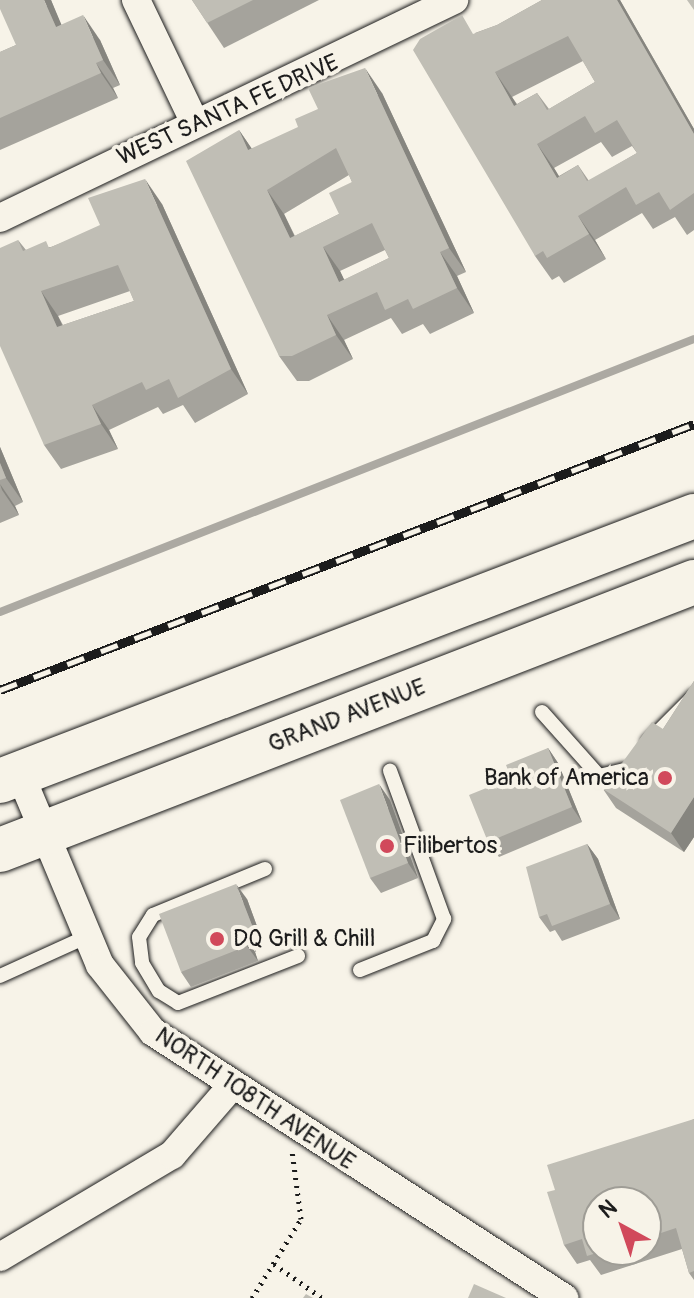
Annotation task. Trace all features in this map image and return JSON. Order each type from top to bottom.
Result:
[{"type":"highway","points":[[10,777],[694,516]]},
{"type":"highway","name":"GRAND AVENUE","points":[[0,850],[694,582]]},
{"type":"street","points":[[136,0],[195,123]]},
{"type":"street","name":"WEST SANTA FE DRIVE","points":[[0,218],[195,123],[375,44],[454,0]]},
{"type":"street","name":"NORTH 108TH AVENUE","points":[[10,777],[42,834],[86,937],[123,1002],[230,1088],[564,1298]]},
{"type":"street","points":[[0,1257],[172,1155],[230,1088]]},
{"type":"lane","points":[[542,712],[606,779],[624,771],[694,696]]},
{"type":"lane","points":[[360,970],[425,946],[442,928],[390,771]]},
{"type":"lane","points":[[265,869],[153,915],[139,937],[142,963],[159,991],[178,1003],[298,956]]},
{"type":"lane","points":[[0,976],[86,937]]},
{"type":"path","points":[[252,1298],[301,1219],[292,1150]]},
{"type":"path","points":[[274,1264],[322,1298]]},
{"type":"building","points":[[0,0],[44,0],[56,27],[83,15],[103,60],[96,63],[101,73],[0,118],[0,52],[16,45],[0,9]]},
{"type":"building","points":[[192,0],[253,0],[207,23]]},
{"type":"building","points":[[542,0],[617,0],[694,134],[694,193],[670,210],[659,192],[636,205],[626,187],[578,216],[589,234],[547,258],[543,251],[535,256],[413,50],[420,39],[462,15],[473,34],[497,25]],"holes":[[[568,36],[595,82],[547,110],[537,93],[514,106],[495,72]],[[585,116],[595,133],[617,120],[637,153],[587,181],[578,165],[557,178],[537,144]]]},
{"type":"building","points":[[365,68],[449,248],[440,252],[457,288],[413,309],[408,299],[385,310],[377,292],[327,315],[336,335],[292,356],[279,356],[186,161],[239,130],[248,150],[298,127],[295,119],[318,109],[308,88]],"holes":[[[336,148],[352,182],[329,193],[339,214],[290,238],[267,190]],[[372,223],[389,258],[339,282],[323,247]]]},
{"type":"building","points":[[145,179],[231,369],[178,398],[169,379],[146,390],[142,382],[92,405],[101,424],[44,445],[0,346],[0,248],[18,240],[23,251],[46,241],[49,248],[100,225],[88,198]],"holes":[[[118,265],[134,301],[57,327],[41,291]]]},
{"type":"building","points":[[0,463],[6,478],[0,480]]},
{"type":"building","name":"Bank of America","points":[[694,681],[694,797],[671,833],[603,789],[652,722],[663,729]]},
{"type":"building","points":[[548,748],[572,807],[488,842],[469,795],[511,778],[506,765]]},
{"type":"building","name":"Filibertos","points":[[379,784],[408,863],[370,878],[340,800]]},
{"type":"building","points":[[587,844],[610,904],[552,926],[547,914],[539,917],[526,867]]},
{"type":"building","name":"DQ Grill & Chill","points":[[236,884],[255,933],[244,937],[247,946],[181,972],[159,914]]},
{"type":"building","points":[[694,1119],[694,1271],[689,1273],[676,1228],[662,1233],[662,1186],[582,1186],[582,1239],[564,1245],[547,1192],[555,1190],[547,1165]]},
{"type":"building","points":[[474,1284],[506,1298],[468,1298]]},
{"type":"waterway","points":[[0,612],[694,339]]},
{"type":"railway","points":[[0,690],[694,424]]},
{"type":"place","name":"Bank of America","points":[[665,778]]},
{"type":"place","name":"Filibertos","points":[[387,846]]},
{"type":"place","name":"DQ Grill & Chill","points":[[217,939]]}]
